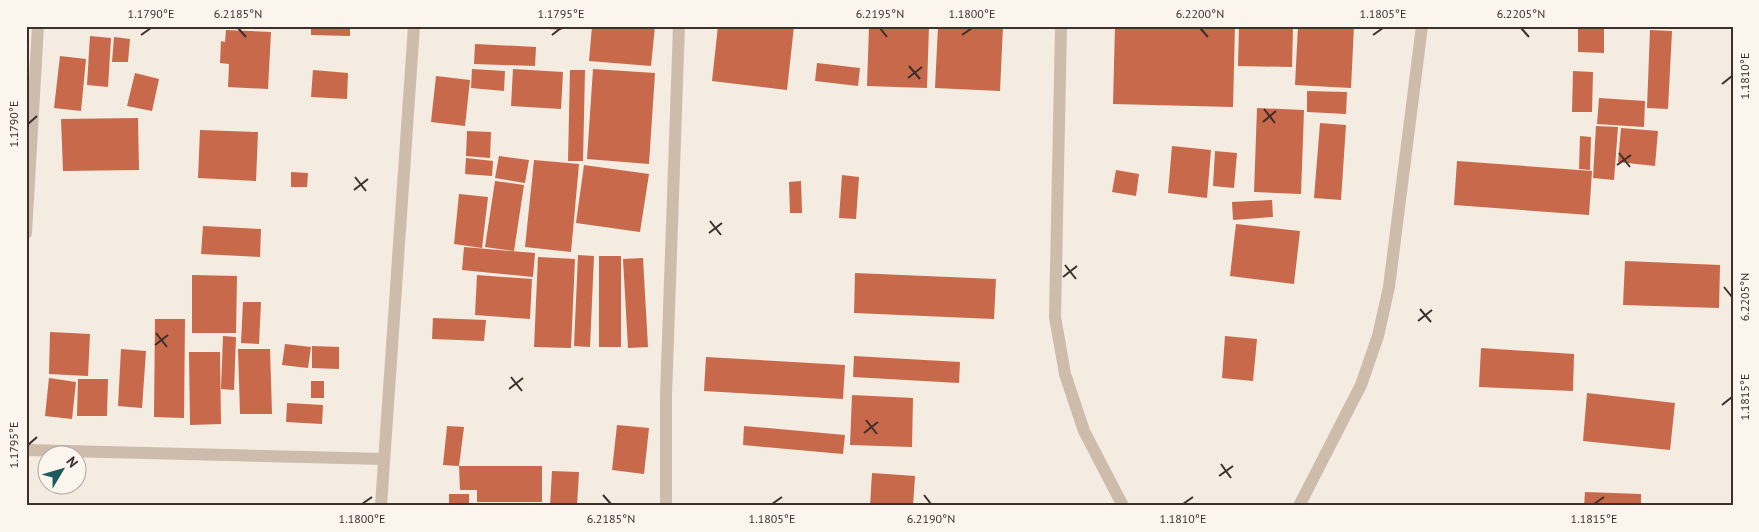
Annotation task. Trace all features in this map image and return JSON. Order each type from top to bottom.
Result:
[{"type":"street","points":[[26,233],[38,26]]},
{"type":"street","points":[[381,506],[414,26]]},
{"type":"street","points":[[666,506],[666,394],[679,26]]},
{"type":"street","points":[[1061,26],[1055,317],[1065,374],[1084,431],[1123,506]]},
{"type":"street","points":[[1299,506],[1361,385],[1378,336],[1389,287],[1422,26]]},
{"type":"street","points":[[26,450],[384,459]]},
{"type":"building","points":[[311,26],[350,26],[350,36],[311,35]]},
{"type":"building","points":[[535,26],[562,26],[562,30],[535,28]]},
{"type":"building","points":[[592,26],[655,26],[651,66],[589,61]]},
{"type":"building","points":[[718,26],[794,26],[787,90],[712,81]]},
{"type":"building","points":[[869,26],[929,26],[927,88],[867,86]]},
{"type":"building","points":[[938,26],[1003,26],[1000,91],[935,88]]},
{"type":"building","points":[[1115,26],[1235,26],[1233,107],[1113,104]]},
{"type":"building","points":[[1239,26],[1293,26],[1292,67],[1238,66]]},
{"type":"building","points":[[1298,26],[1354,26],[1351,88],[1295,85]]},
{"type":"building","points":[[1578,26],[1604,26],[1604,53],[1578,52]]},
{"type":"building","points":[[226,30],[271,32],[268,89],[228,87],[229,64],[220,63],[221,41],[225,42]]},
{"type":"building","points":[[1650,30],[1672,31],[1668,109],[1647,108]]},
{"type":"building","points":[[90,36],[111,38],[108,87],[87,85]]},
{"type":"building","points":[[114,37],[130,39],[128,62],[112,62]]},
{"type":"building","points":[[475,44],[536,47],[535,66],[474,64]]},
{"type":"building","points":[[60,56],[86,59],[81,111],[54,108]]},
{"type":"building","points":[[817,63],[860,68],[858,86],[815,81]]},
{"type":"building","points":[[472,69],[505,71],[504,91],[471,88]]},
{"type":"building","points":[[513,69],[563,72],[561,109],[511,106]]},
{"type":"building","points":[[593,69],[655,73],[649,164],[587,159]]},
{"type":"building","points":[[313,70],[348,73],[347,99],[311,97]]},
{"type":"building","points":[[570,70],[585,70],[583,161],[568,161]]},
{"type":"building","points":[[1573,71],[1593,72],[1592,112],[1572,112]]},
{"type":"building","points":[[135,73],[159,79],[152,111],[127,106]]},
{"type":"building","points":[[436,76],[470,80],[465,126],[431,122]]},
{"type":"building","points":[[1307,91],[1347,92],[1346,114],[1307,112]]},
{"type":"building","points":[[1599,98],[1645,101],[1644,127],[1597,124]]},
{"type":"building","points":[[1257,108],[1304,110],[1301,194],[1254,192]]},
{"type":"building","points":[[138,118],[139,170],[63,171],[61,119]]},
{"type":"building","points":[[1320,123],[1346,125],[1341,200],[1314,198]]},
{"type":"building","points":[[1596,126],[1618,127],[1614,180],[1593,178]]},
{"type":"building","points":[[1621,128],[1658,131],[1655,166],[1618,162]]},
{"type":"building","points":[[200,130],[258,132],[256,181],[198,178]]},
{"type":"building","points":[[467,131],[491,132],[490,158],[466,156]]},
{"type":"building","points":[[1580,136],[1591,137],[1590,170],[1579,169]]},
{"type":"building","points":[[1172,146],[1211,150],[1207,198],[1168,193]]},
{"type":"building","points":[[1215,151],[1237,153],[1234,188],[1213,186]]},
{"type":"building","points":[[499,156],[529,160],[525,183],[495,178]]},
{"type":"building","points":[[466,158],[493,161],[492,176],[465,174]]},
{"type":"building","points":[[534,160],[579,164],[571,252],[525,247]]},
{"type":"building","points":[[1457,161],[1592,171],[1589,215],[1454,205]]},
{"type":"building","points":[[584,165],[649,174],[640,232],[576,223]]},
{"type":"building","points":[[1116,170],[1139,174],[1136,196],[1112,192]]},
{"type":"building","points":[[291,172],[308,173],[307,187],[291,187]]},
{"type":"building","points":[[842,175],[859,177],[856,219],[839,218]]},
{"type":"building","points":[[495,181],[524,185],[514,251],[485,247]]},
{"type":"building","points":[[801,181],[802,213],[790,213],[789,182]]},
{"type":"building","points":[[459,194],[488,197],[482,248],[454,244]]},
{"type":"building","points":[[1272,200],[1273,217],[1233,220],[1232,202]]},
{"type":"building","points":[[1236,224],[1300,231],[1294,284],[1230,276]]},
{"type":"building","points":[[203,226],[261,229],[260,257],[201,254]]},
{"type":"building","points":[[464,247],[535,253],[533,277],[462,270]]},
{"type":"building","points":[[578,255],[594,256],[590,347],[574,346]]},
{"type":"building","points":[[599,256],[621,256],[621,347],[599,347]]},
{"type":"building","points":[[538,257],[575,259],[571,348],[534,347]]},
{"type":"building","points":[[643,258],[648,347],[628,348],[623,259]]},
{"type":"building","points":[[1625,261],[1720,265],[1719,308],[1623,305]]},
{"type":"building","points":[[855,273],[996,279],[994,319],[854,313]]},
{"type":"building","points":[[192,275],[237,276],[236,333],[192,333]]},
{"type":"building","points":[[477,275],[532,279],[530,319],[475,315]]},
{"type":"building","points":[[243,302],[261,302],[259,344],[241,343]]},
{"type":"building","points":[[433,318],[486,320],[484,341],[432,339]]},
{"type":"building","points":[[155,319],[185,319],[184,418],[154,417]]},
{"type":"building","points":[[50,332],[90,334],[88,376],[49,374]]},
{"type":"building","points":[[223,336],[236,337],[234,390],[221,389]]},
{"type":"building","points":[[1225,336],[1257,339],[1253,381],[1222,378]]},
{"type":"building","points":[[285,344],[311,347],[308,368],[282,365]]},
{"type":"building","points":[[312,346],[339,347],[339,369],[312,368]]},
{"type":"building","points":[[1481,348],[1574,354],[1573,391],[1479,387]]},
{"type":"building","points":[[121,349],[146,351],[142,408],[118,406]]},
{"type":"building","points":[[238,349],[270,349],[272,414],[240,414]]},
{"type":"building","points":[[189,352],[220,352],[221,424],[190,425]]},
{"type":"building","points":[[854,356],[960,362],[959,383],[853,377]]},
{"type":"building","points":[[706,357],[845,365],[843,399],[704,391]]},
{"type":"building","points":[[49,378],[76,382],[72,419],[45,416]]},
{"type":"building","points":[[78,379],[108,379],[107,416],[77,416]]},
{"type":"building","points":[[311,381],[324,381],[324,398],[311,398]]},
{"type":"building","points":[[1587,393],[1675,403],[1670,450],[1583,441]]},
{"type":"building","points":[[852,395],[913,398],[912,447],[850,445]]},
{"type":"building","points":[[287,403],[323,405],[322,424],[286,422]]},
{"type":"building","points":[[617,425],[649,428],[644,474],[612,470]]},
{"type":"building","points":[[447,426],[464,427],[459,466],[443,465]]},
{"type":"building","points":[[744,426],[845,435],[843,454],[743,445]]},
{"type":"building","points":[[459,466],[542,466],[542,502],[477,502],[477,490],[460,490]]},
{"type":"building","points":[[552,471],[579,472],[577,506],[550,506]]},
{"type":"building","points":[[872,473],[915,476],[913,506],[870,506]]},
{"type":"building","points":[[1585,492],[1641,494],[1641,506],[1584,506]]},
{"type":"building","points":[[449,494],[469,494],[469,506],[449,506]]}]
